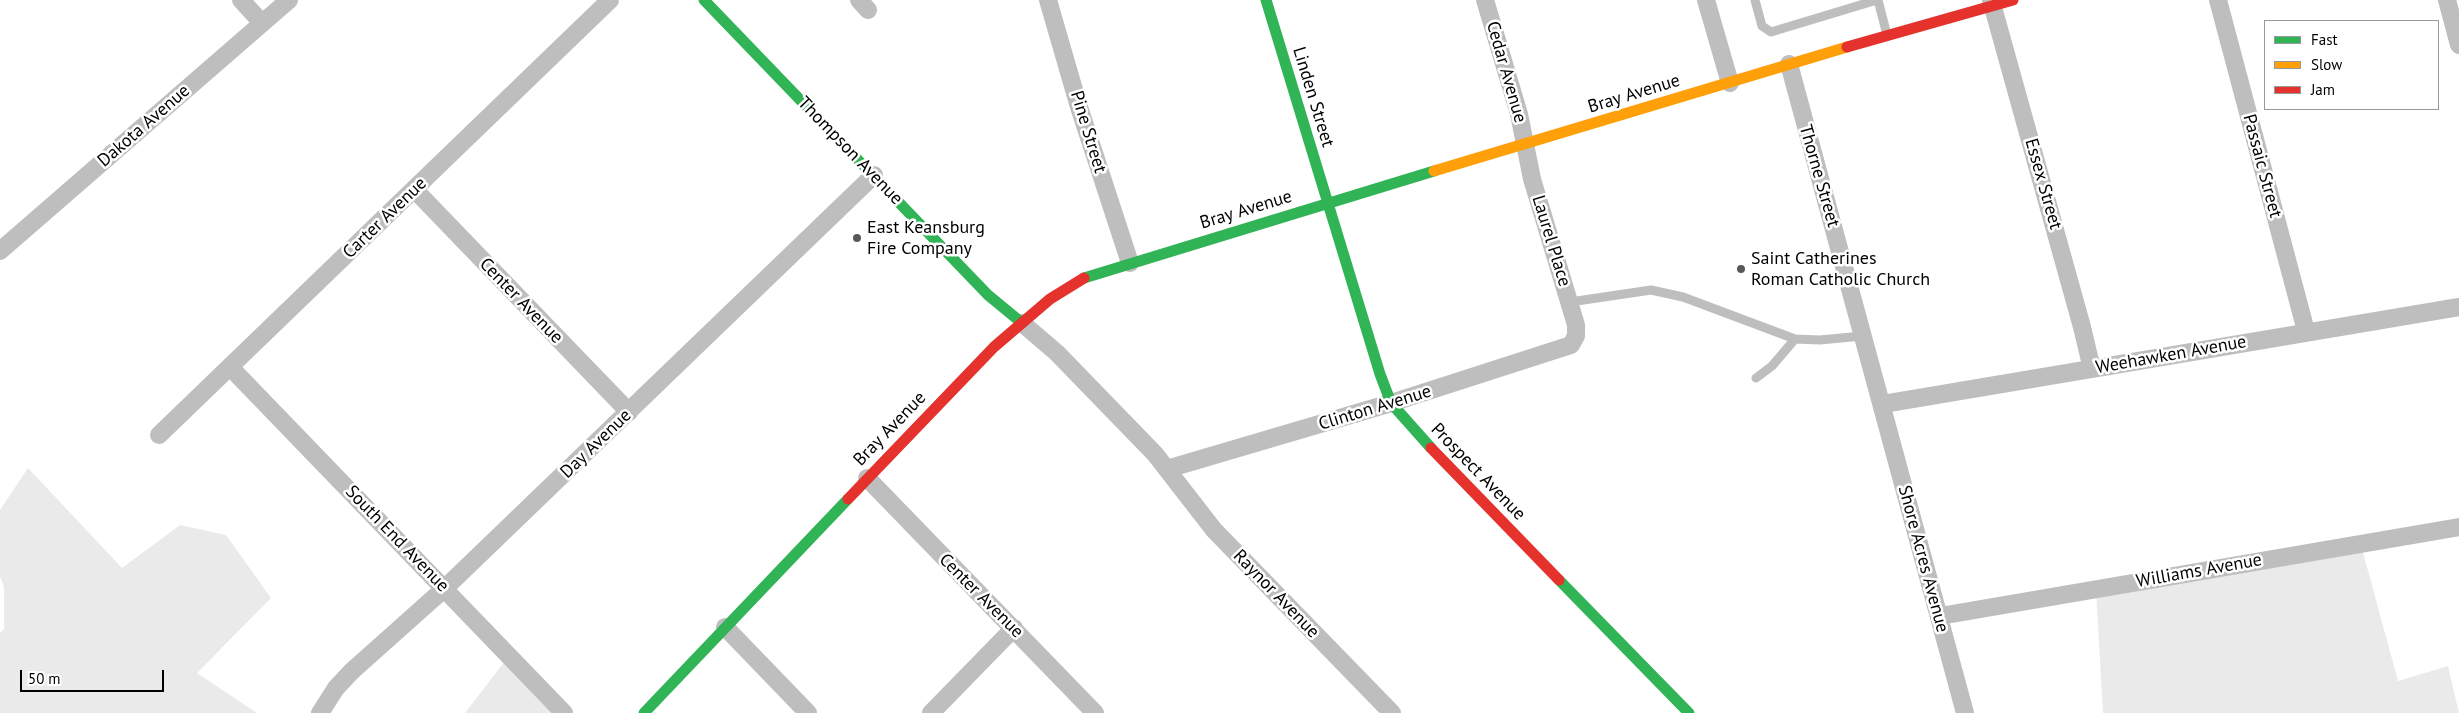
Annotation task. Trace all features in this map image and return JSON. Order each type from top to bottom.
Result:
[{"type":"street","points":[[241,0],[262,24]]},
{"type":"street","name":"Dakota Avenue","points":[[0,251],[289,0]]},
{"type":"street","name":"Carter Avenue","points":[[159,436],[610,0]]},
{"type":"street","name":"Thompson Avenue","points":[[704,0],[988,295],[1057,353],[1167,469]]},
{"type":"street","name":"Pine Street","points":[[1048,0],[1079,107],[1130,262]]},
{"type":"street","name":"Linden Street","points":[[1266,0],[1327,204]]},
{"type":"street","name":"Cedar Avenue","points":[[1485,0],[1519,114],[1525,145]]},
{"type":"street","points":[[1706,0],[1730,83]]},
{"type":"street","name":"Bray Avenue","points":[[644,713],[994,347],[1065,289],[1081,280],[1130,262],[1525,145],[1992,3],[2014,0]]},
{"type":"street","name":"Passaic Street","points":[[2218,0],[2306,331]]},
{"type":"street","points":[[2447,0],[2459,45]]},
{"type":"street","name":"Essex Street","points":[[1992,3],[2092,369]]},
{"type":"street","name":"Thorne Street","points":[[1789,64],[1862,336],[1883,404]]},
{"type":"street","name":"Laurel Place","points":[[1525,145],[1532,179],[1570,302],[1576,325],[1576,336]]},
{"type":"street","name":"Day Avenue","points":[[320,713],[336,688],[352,671],[445,588],[874,175]]},
{"type":"street","name":"Center Avenue","points":[[414,189],[629,412]]},
{"type":"street","name":"Prospect Avenue","points":[[1327,204],[1380,374],[1391,403],[1416,432],[1689,713]]},
{"type":"street","name":"Weehawken Avenue","points":[[1883,404],[2306,331],[2459,307]]},
{"type":"street","name":"Clinton Avenue","points":[[1167,469],[1391,403],[1554,352],[1571,345],[1576,336]]},
{"type":"street","name":"South End Avenue","points":[[230,367],[564,713]]},
{"type":"street","name":"Shore Acres Avenue","points":[[1883,404],[1889,434],[1965,713]]},
{"type":"street","name":"Raynor Avenue","points":[[1167,469],[1193,506],[1214,530],[1392,713]]},
{"type":"street","name":"Center Avenue","points":[[867,478],[1095,713]]},
{"type":"street","name":"Williams Avenue","points":[[1940,616],[2459,527]]},
{"type":"street","points":[[725,627],[808,713]]},
{"type":"street","points":[[931,713],[1014,628]]},
{"type":"lane","points":[[1755,0],[1762,26],[1772,32],[1877,0],[1888,35]]},
{"type":"lane","points":[[1570,302],[1651,290],[1683,297],[1795,339],[1820,340],[1862,336]]},
{"type":"lane","points":[[1756,378],[1772,366],[1795,339]]},
{"type":"shaded area","points":[[28,468],[122,568],[180,525],[226,535],[271,598],[197,673],[257,713],[0,713],[0,633],[4,629],[4,587],[0,576],[0,510]]},
{"type":"shaded area","points":[[2361,545],[2398,681],[2448,666],[2459,713],[2103,713],[2096,590]]},
{"type":"shaded area","points":[[508,657],[565,713],[465,713]]},
{"type":"traffic: fast","points":[[704,0],[988,295],[1022,323]]},
{"type":"traffic: fast","points":[[1266,0],[1380,374],[1391,403],[1431,448]]},
{"type":"traffic: fast","points":[[1084,278],[1434,171]]},
{"type":"traffic: fast","points":[[644,713],[848,499]]},
{"type":"traffic: fast","points":[[1559,580],[1689,713]]},
{"type":"traffic: slow","points":[[1434,171],[1847,47]]},
{"type":"traffic: jam","points":[[1847,47],[2013,0]]},
{"type":"traffic: jam","points":[[848,499],[994,347],[1050,299],[1084,278]]},
{"type":"traffic: jam","points":[[1431,448],[1559,580]]},
{"type":"place","name":"East Keansburg Fire Company","points":[[857,238]]},
{"type":"place","name":"Saint Catherines Roman Catholic Church","points":[[1741,269]]}]
